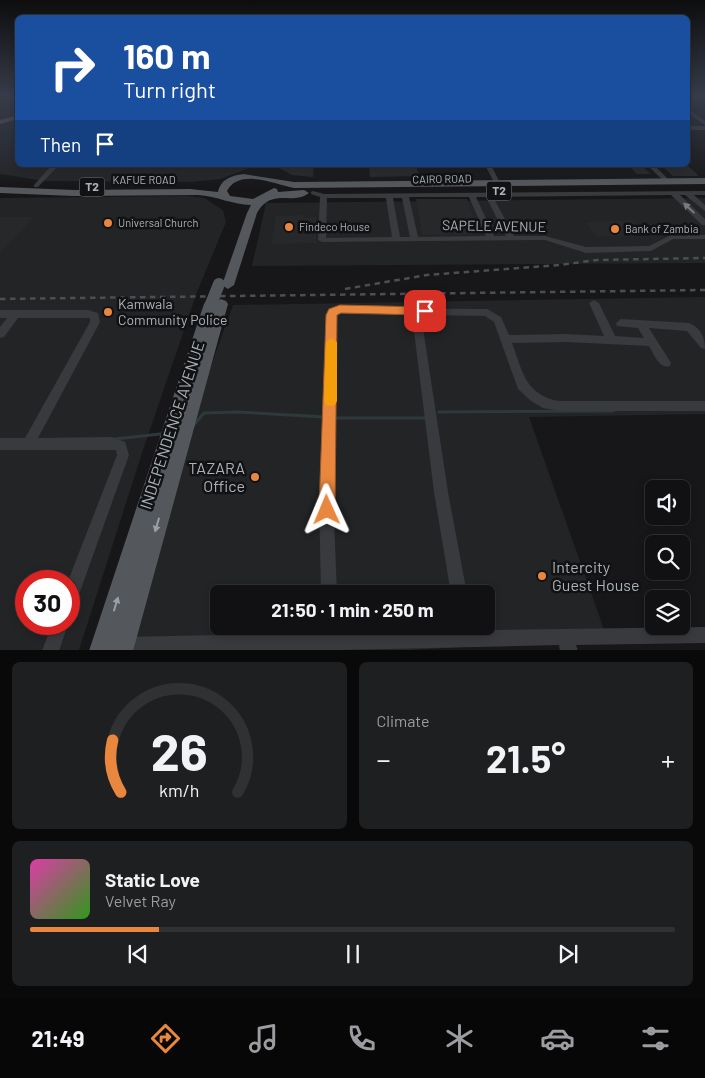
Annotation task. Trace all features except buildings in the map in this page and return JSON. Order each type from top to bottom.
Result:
[{"type":"main road","points":[[231,181],[257,169],[270,180]]},
{"type":"main road","name":"KAFUE ROAD","points":[[0,182],[36,186],[175,186],[231,181],[252,176],[270,180]]},
{"type":"main road","name":"CAIRO ROAD","points":[[270,180],[294,185],[451,193],[558,192],[573,186]]},
{"type":"main road","name":"INDEPENDENCE AVENUE","points":[[101,650],[223,284],[252,213],[264,198],[275,190],[270,180]]},
{"type":"main road","name":"INDEPENDENCE AVENUE","points":[[223,284],[241,217],[241,213],[222,191],[231,181]]},
{"type":"main road","name":"CAIRO ROAD","points":[[264,198],[313,193],[363,194],[393,190],[498,183],[587,186],[667,181],[705,181]]},
{"type":"main road","name":"CAIRO ROAD","points":[[587,186],[639,191],[701,191]]},
{"type":"main road","name":"KAFUE ROAD","points":[[0,190],[58,193],[206,193],[231,200],[264,198]]},
{"type":"main road","name":"INDEPENDENCE AVENUE","points":[[122,648],[216,304]]},
{"type":"street","points":[[690,128],[705,128]]},
{"type":"street","points":[[36,186],[54,167]]},
{"type":"street","points":[[489,167],[498,183]]},
{"type":"street","points":[[652,167],[667,181]]},
{"type":"street","points":[[393,190],[414,236]]},
{"type":"street","points":[[393,190],[396,236]]},
{"type":"street","points":[[451,193],[472,195],[639,191],[687,193],[701,191]]},
{"type":"street","points":[[313,193],[324,196],[363,194]]},
{"type":"street","points":[[673,193],[705,223]]},
{"type":"street","points":[[687,193],[705,209]]},
{"type":"street","points":[[489,194],[509,234]]},
{"type":"street","points":[[472,195],[489,234]]},
{"type":"street","name":"SAPELE AVENUE","points":[[324,196],[322,240],[396,236],[509,234],[545,238],[586,250],[652,248],[671,237],[705,237]]},
{"type":"street","points":[[594,303],[611,339]]},
{"type":"street","points":[[329,585],[326,494],[333,312],[340,309],[487,312],[498,320],[522,386],[547,404],[559,406],[705,406]]},
{"type":"street","points":[[416,311],[441,492],[457,585]]},
{"type":"street","points":[[0,314],[88,314],[95,316],[95,322],[28,444]]},
{"type":"street","points":[[0,334],[15,314]]},
{"type":"street","points":[[622,323],[689,328],[694,331],[705,345]]},
{"type":"street","points":[[641,324],[666,364]]},
{"type":"street","points":[[506,339],[611,339],[652,342]]},
{"type":"street","points":[[0,444],[112,443],[121,446],[123,455],[80,570]]},
{"type":"street","points":[[50,650],[56,635]]},
{"type":"street","points":[[122,648],[314,635]]},
{"type":"street","points":[[491,635],[567,644],[705,636]]},
{"type":"shaded area","points":[[0,126],[15,126],[15,167],[252,167],[220,179],[190,182],[45,181],[0,174]]},
{"type":"shaded area","points":[[189,196],[204,198],[223,210],[226,222],[197,292],[142,453],[79,650],[0,650],[0,198]]},
{"type":"shaded area","points":[[705,198],[705,263],[252,266],[266,203]]},
{"type":"shaded area","points":[[705,297],[705,414],[529,417],[607,638],[411,650],[108,650],[233,305]]},
{"type":"waterway","points":[[439,412],[613,411]]},
{"type":"waterway","points":[[193,426],[204,413],[237,412],[324,417]]},
{"type":"waterway","points":[[333,418],[426,418]]},
{"type":"waterway","points":[[115,439],[160,434]]},
{"type":"railway","points":[[345,289],[427,275],[559,265],[597,260],[705,258]]},
{"type":"railway","points":[[0,299],[705,290]]},
{"type":"slow traffic","points":[[330,401],[331,342]]},
{"type":"place","name":"Universal Church","points":[[108,223]]},
{"type":"place","name":"Findeco House","points":[[289,227]]},
{"type":"place","name":"Bank of Zambia","points":[[615,229]]},
{"type":"place","name":"Kamwala Community Police","points":[[108,312]]},
{"type":"place","name":"TAZARA Office","points":[[255,477]]},
{"type":"place","name":"Intercity Guest House","points":[[542,576]]},
{"type":"route","points":[[327,510],[333,312],[340,309],[425,311]]}]
